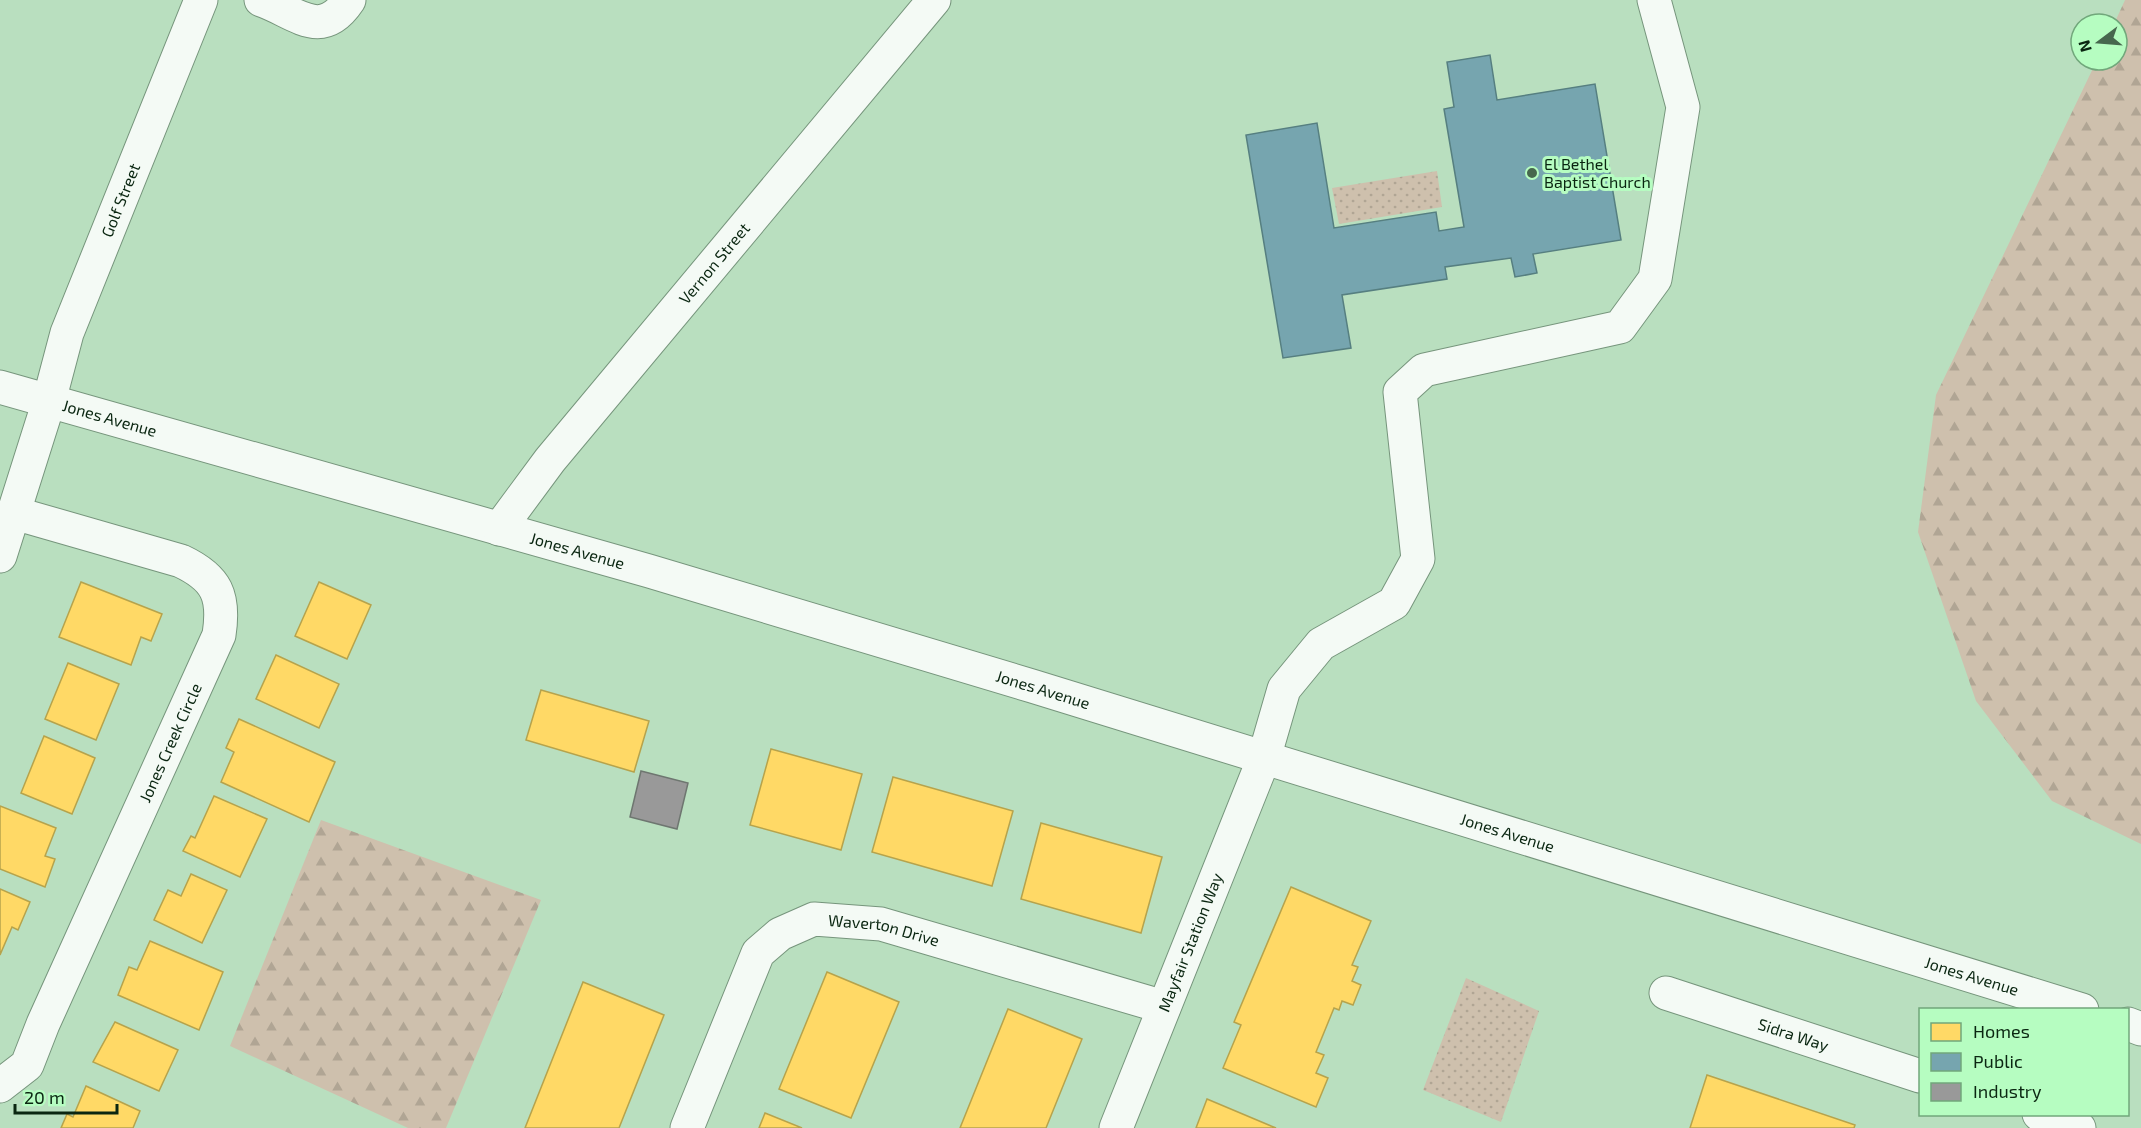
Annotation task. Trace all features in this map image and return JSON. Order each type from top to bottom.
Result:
[{"type":"street","name":"Golf Street","points":[[50,401],[67,333],[201,0]]},
{"type":"street","points":[[261,0],[301,20],[324,22],[341,12],[349,0]]},
{"type":"street","name":"Vernon Street","points":[[499,530],[550,460],[934,0]]},
{"type":"street","name":"Mayfair Station Way","points":[[1116,1128],[1264,758],[1284,689],[1321,644],[1394,603],[1418,559],[1400,392],[1424,370],[1620,327],[1655,279],[1683,107],[1654,0]]},
{"type":"street","name":"Jones Avenue","points":[[0,387],[659,574],[2074,1008]]},
{"type":"street","points":[[0,556],[50,401]]},
{"type":"street","name":"Jones Creek Circle","points":[[0,1086],[27,1065],[43,1024],[219,635],[222,614],[217,588],[202,571],[181,561],[14,513]]},
{"type":"street","name":"Waverton Drive","points":[[687,1128],[758,953],[780,934],[814,919],[880,924],[1164,1007]]},
{"type":"street","name":"Sidra Way","points":[[1666,993],[1919,1076]]},
{"type":"street","points":[[2045,1116],[2079,1128]]},
{"type":"green space","points":[[2125,0],[2141,0],[2141,844],[2052,801],[1976,701],[1918,532],[1936,395],[2091,72],[2129,72],[2129,12],[2120,12]]},
{"type":"green space","points":[[1437,171],[1442,207],[1339,224],[1332,188]]},
{"type":"green space","points":[[321,820],[541,900],[446,1128],[408,1128],[230,1046]]},
{"type":"green space","points":[[1466,978],[1539,1011],[1501,1122],[1423,1090]]},
{"type":"building: Homes","points":[[81,582],[162,614],[151,641],[141,637],[131,665],[59,637]]},
{"type":"building: Homes","points":[[319,582],[371,605],[347,659],[295,636]]},
{"type":"building: Homes","points":[[276,655],[339,684],[319,728],[256,699]]},
{"type":"building: Homes","points":[[68,663],[119,684],[96,740],[45,719]]},
{"type":"building: Homes","points":[[541,690],[649,721],[634,772],[526,740]]},
{"type":"building: Homes","points":[[239,719],[335,762],[309,822],[221,782],[234,752],[226,748]]},
{"type":"building: Homes","points":[[44,736],[95,758],[72,814],[21,793]]},
{"type":"building: Homes","points":[[771,749],[862,774],[841,850],[750,825]]},
{"type":"building: Homes","points":[[893,777],[1013,811],[992,886],[872,852]]},
{"type":"building: Homes","points":[[214,796],[267,819],[240,877],[183,851],[191,836],[195,838]]},
{"type":"building: Homes","points":[[0,806],[56,828],[45,856],[55,859],[45,887],[0,869]]},
{"type":"building: Homes","points":[[1041,823],[1162,857],[1141,933],[1021,899]]},
{"type":"building: Homes","points":[[191,874],[227,890],[202,943],[154,920],[168,890],[181,896]]},
{"type":"building: Homes","points":[[1291,887],[1371,921],[1352,965],[1358,967],[1352,981],[1361,985],[1353,1005],[1342,1001],[1339,1010],[1334,1008],[1316,1052],[1324,1055],[1316,1073],[1328,1078],[1316,1107],[1223,1068],[1241,1025],[1234,1022]]},
{"type":"building: Homes","points":[[0,889],[30,902],[18,930],[12,927],[0,955]]},
{"type":"building: Homes","points":[[150,941],[223,972],[199,1030],[118,995],[129,967],[137,970]]},
{"type":"building: Homes","points":[[827,972],[899,1002],[851,1118],[779,1089]]},
{"type":"building: Homes","points":[[583,982],[664,1015],[619,1128],[525,1128]]},
{"type":"building: Homes","points":[[1008,1009],[1082,1039],[1046,1128],[960,1128]]},
{"type":"building: Homes","points":[[115,1022],[178,1050],[159,1091],[93,1062]]},
{"type":"building: Homes","points":[[1707,1075],[1855,1125],[1854,1128],[1690,1128]]},
{"type":"building: Homes","points":[[86,1086],[140,1111],[133,1128],[61,1128],[67,1114],[73,1117]]},
{"type":"building: Homes","points":[[1207,1099],[1276,1128],[1196,1128]]},
{"type":"building: Homes","points":[[765,1113],[802,1128],[759,1128]]},
{"type":"building: Public","name":"El Bethel Baptist Church","points":[[1490,55],[1497,100],[1595,84],[1621,240],[1533,254],[1537,273],[1515,277],[1511,258],[1445,267],[1447,279],[1342,295],[1351,348],[1283,358],[1246,135],[1317,123],[1334,228],[1436,212],[1439,231],[1464,227],[1444,109],[1454,107],[1447,62]]},
{"type":"building: Industry","points":[[641,771],[688,783],[677,829],[630,817]]},
{"type":"place","name":"El Bethel Baptist Church","points":[[1532,173]]}]
